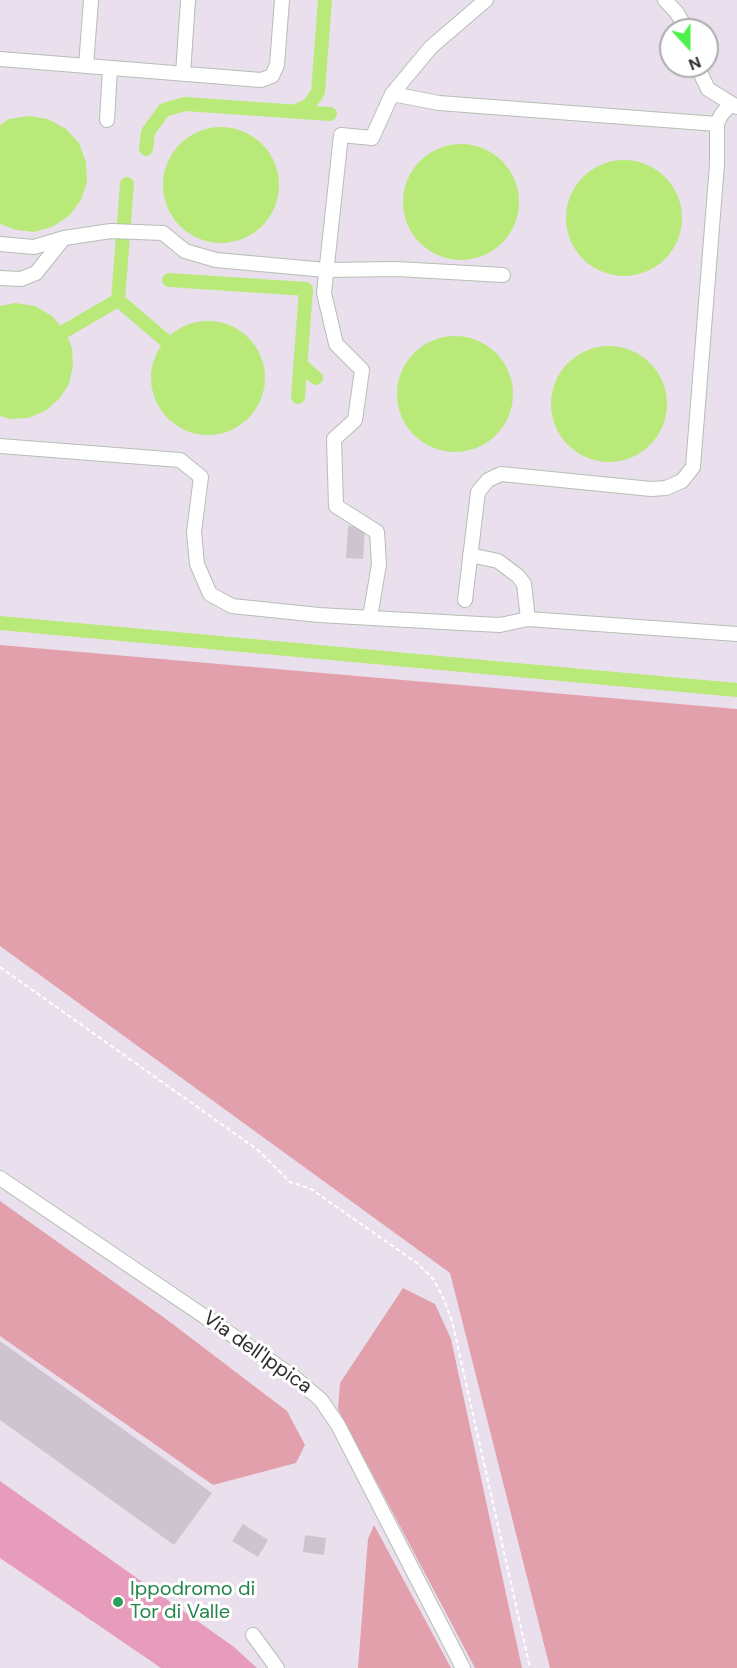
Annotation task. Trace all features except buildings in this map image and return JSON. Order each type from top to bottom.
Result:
[{"type":"street","points":[[86,66],[91,0]]},
{"type":"street","points":[[183,74],[188,0]]},
{"type":"street","points":[[0,59],[261,80],[272,76],[277,65],[282,0]]},
{"type":"street","points":[[370,617],[379,564],[377,532],[336,506],[334,439],[355,420],[362,370],[336,344],[324,293],[341,135],[372,138],[392,94],[431,47],[486,0]]},
{"type":"street","points":[[665,0],[680,18]]},
{"type":"street","points":[[107,120],[110,69]]},
{"type":"street","points":[[465,600],[478,492],[488,480],[501,474],[651,489],[666,488],[682,482],[693,467],[717,164],[717,124],[721,115],[734,105],[708,89],[703,78]]},
{"type":"street","points":[[392,94],[439,103],[717,124]]},
{"type":"street","points":[[0,244],[34,247],[64,238],[111,231],[163,233],[185,251],[216,260],[326,270],[397,269],[503,275]]},
{"type":"street","points":[[0,278],[21,279],[36,273],[64,238]]},
{"type":"street","points":[[0,446],[180,460],[201,477],[194,532],[197,564],[210,594],[232,606],[319,615],[500,625],[528,619],[737,634]]},
{"type":"street","points":[[470,555],[498,561],[518,576],[524,584],[528,619]]},
{"type":"street","name":"Via dell'Ippica","points":[[0,1178],[294,1377],[321,1400],[338,1425],[463,1668]]},
{"type":"street","points":[[254,1635],[277,1668]]},
{"type":"path","points":[[0,967],[258,1150],[290,1182],[314,1191],[417,1263],[434,1280],[452,1321],[530,1668]]},
{"type":"shaded area","points":[[29,116],[48,119],[66,129],[79,143],[86,162],[87,182],[81,200],[69,216],[52,227],[34,232],[16,230],[0,224],[0,125],[9,119]]},
{"type":"shaded area","points":[[221,127],[243,132],[262,144],[274,163],[279,185],[274,207],[262,226],[243,238],[221,243],[199,238],[180,226],[168,207],[163,185],[168,163],[180,144],[199,132]]},
{"type":"shaded area","points":[[461,144],[483,149],[502,161],[514,180],[519,202],[514,224],[502,243],[483,255],[461,260],[439,255],[420,243],[408,224],[403,202],[408,180],[420,161],[439,149]]},
{"type":"shaded area","points":[[624,160],[646,165],[665,177],[677,196],[682,218],[677,240],[665,259],[646,271],[624,276],[602,271],[583,259],[571,240],[566,218],[571,196],[583,177],[602,165]]},
{"type":"shaded area","points":[[15,303],[35,306],[52,316],[65,331],[72,348],[73,366],[69,384],[59,399],[45,411],[28,418],[10,419],[0,416],[0,306]]},
{"type":"shaded area","points":[[208,321],[230,325],[249,337],[261,356],[265,378],[261,400],[249,419],[230,431],[208,435],[186,431],[167,419],[155,400],[151,378],[155,356],[167,337],[186,325]]},
{"type":"shaded area","points":[[455,336],[477,341],[496,353],[508,372],[513,394],[508,416],[496,435],[477,447],[455,452],[433,447],[414,435],[402,416],[397,394],[402,372],[414,353],[433,341]]},
{"type":"shaded area","points":[[609,346],[631,351],[650,363],[662,382],[667,404],[662,426],[650,445],[631,457],[609,462],[587,457],[568,445],[556,426],[551,404],[556,382],[568,363],[587,351]]},
{"type":"shaded area","points":[[0,645],[737,709],[737,1668],[550,1668],[450,1273],[0,946]]},
{"type":"shaded area","points":[[0,1201],[166,1319],[287,1411],[305,1445],[296,1463],[213,1485],[0,1336]]},
{"type":"shaded area","points":[[403,1288],[435,1304],[451,1339],[522,1668],[475,1668],[338,1409],[340,1383]]},
{"type":"shaded area","name":"Ippodromo di Tor di Valle","points":[[0,1481],[234,1647],[257,1668],[161,1668],[0,1558]]},
{"type":"shaded area","points":[[374,1525],[451,1668],[358,1668],[368,1539]]},
{"type":"waterway","points":[[296,111],[309,105],[318,92],[325,0]]},
{"type":"waterway","points":[[146,149],[148,132],[164,110],[185,104],[330,114]]},
{"type":"waterway","points":[[127,184],[118,300],[165,340]]},
{"type":"waterway","points":[[169,280],[306,289],[298,397]]},
{"type":"waterway","points":[[65,331],[118,300]]},
{"type":"waterway","points":[[300,364],[316,378]]},
{"type":"waterway","points":[[0,623],[737,690]]},
{"type":"place","name":"Ippodromo di Tor di Valle","points":[[118,1602]]}]
